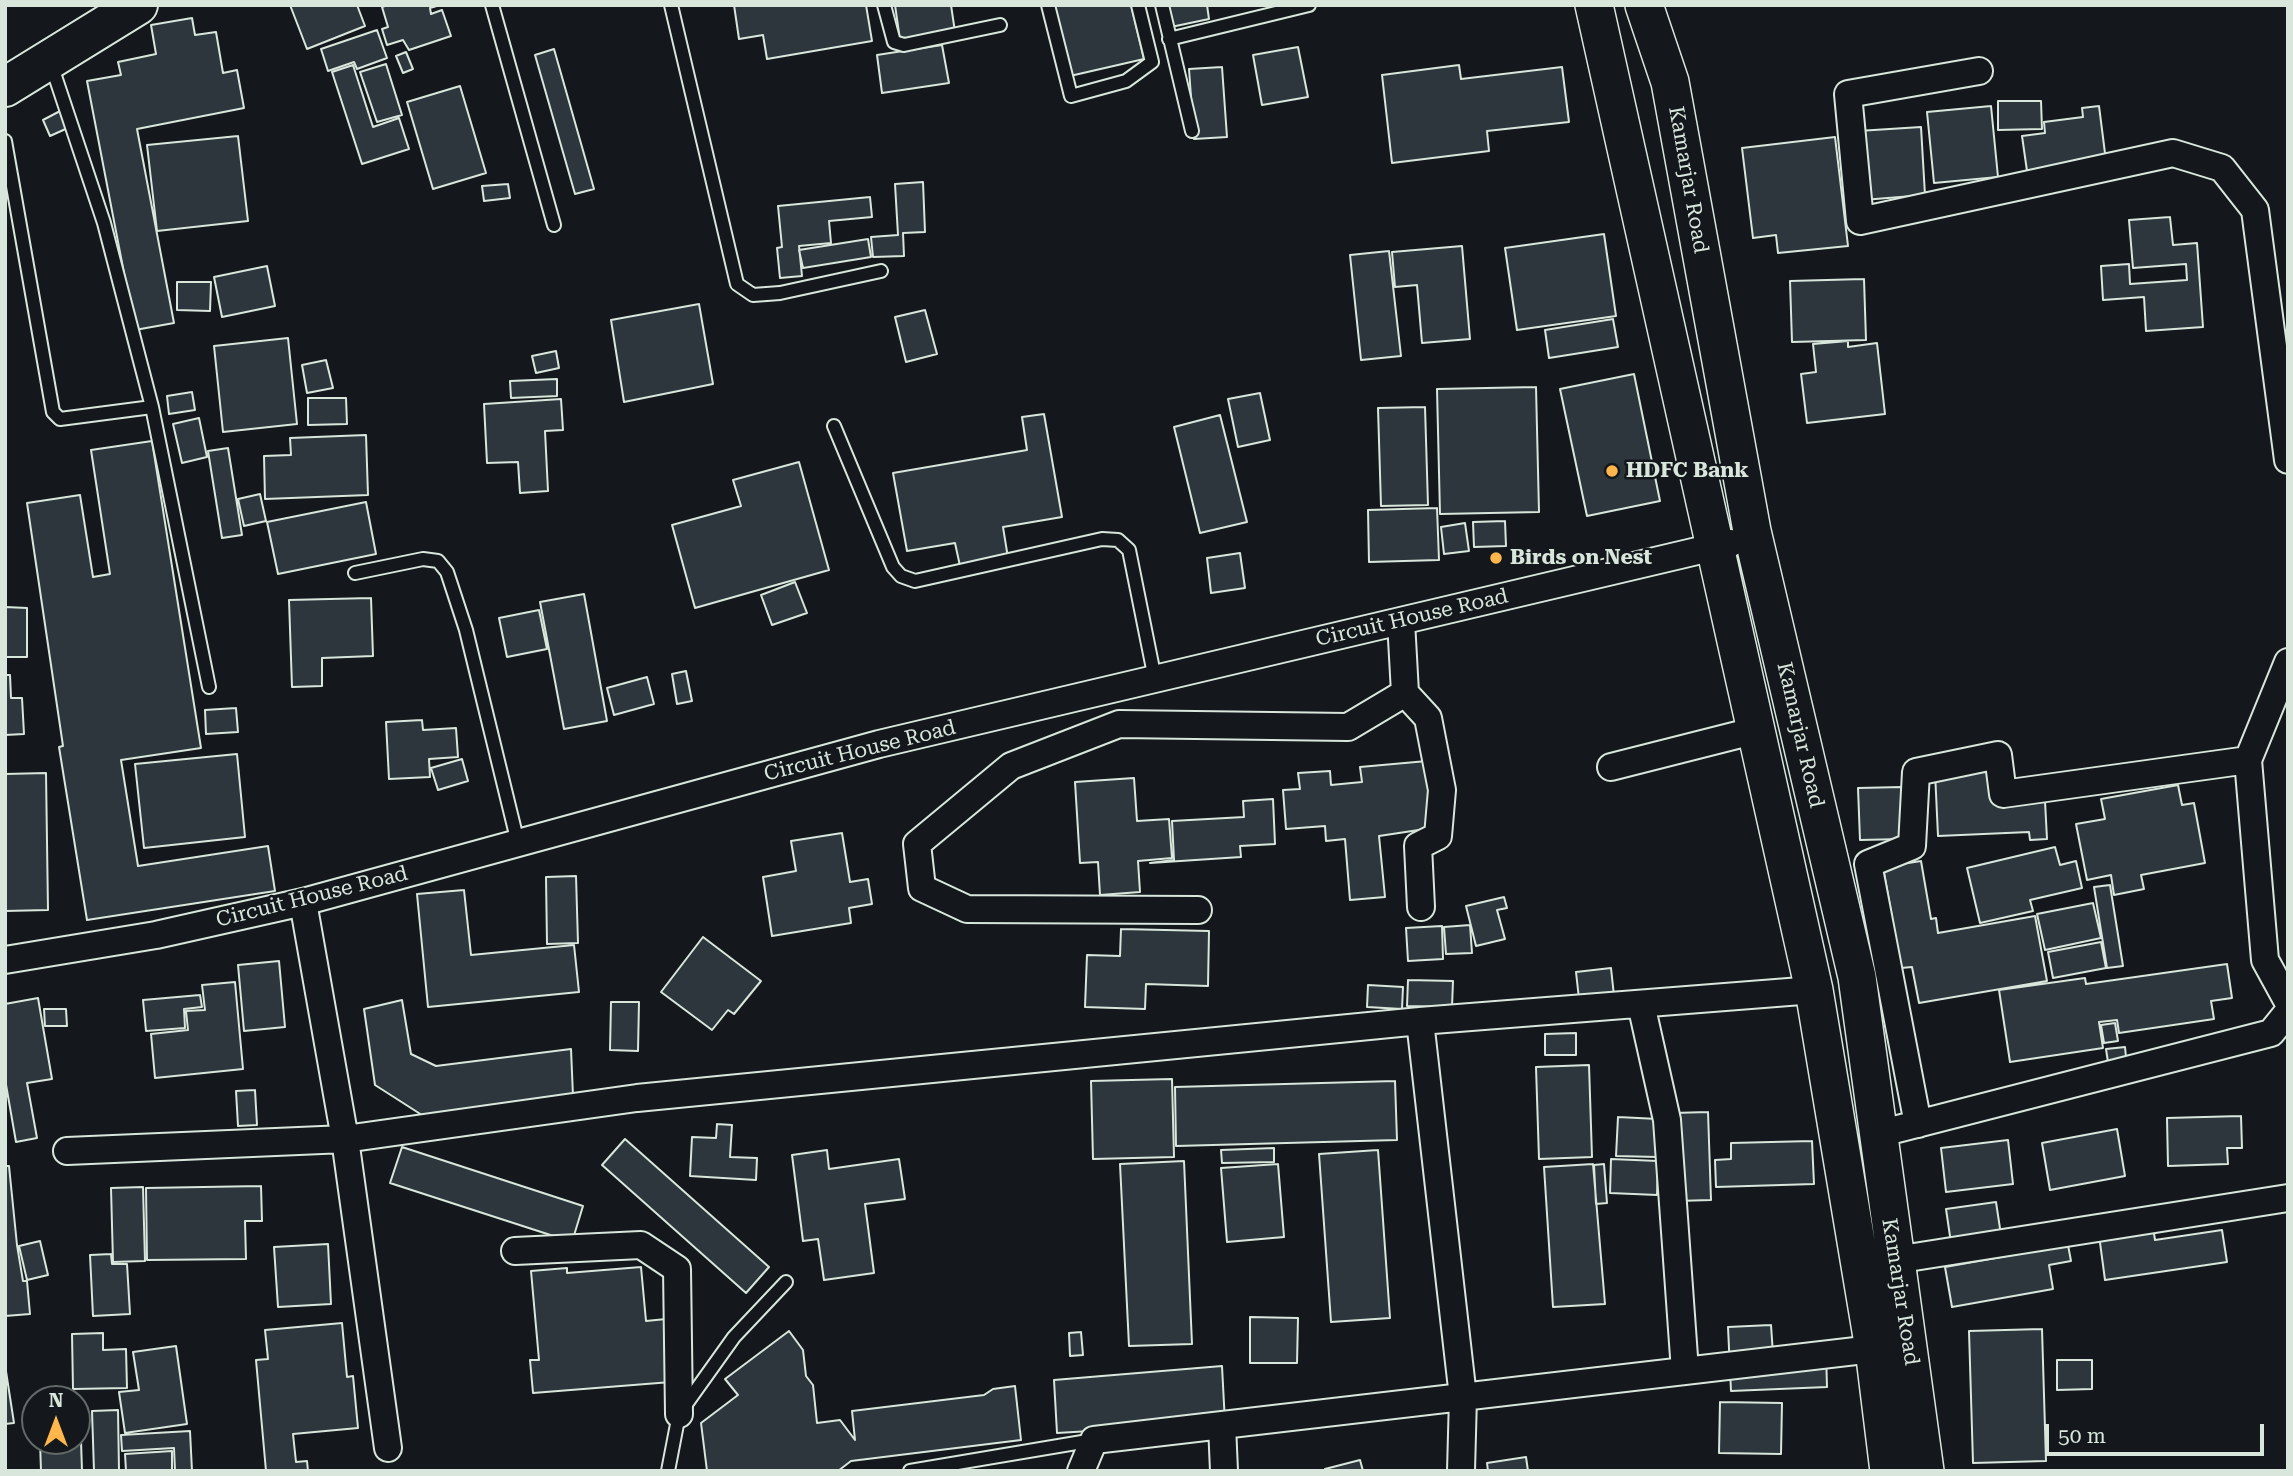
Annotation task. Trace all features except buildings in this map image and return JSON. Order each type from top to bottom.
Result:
[{"type":"main road","points":[[5,87],[138,5]]},
{"type":"main road","points":[[1594,5],[1717,547],[1891,1347],[1889,1471]]},
{"type":"main road","name":"Kamarjar Road","points":[[1644,5],[1670,82],[1754,539],[1857,977],[1895,1260],[1891,1347],[1925,1471]]},
{"type":"street","points":[[1979,71],[1849,94],[1860,221],[2173,153],[2222,168],[2255,210],[2288,460]]},
{"type":"street","name":"Circuit House Road","points":[[5,960],[156,935],[303,902],[879,744],[1754,539]]},
{"type":"street","points":[[1401,621],[1405,693],[1428,718],[1442,790],[1438,836],[1418,846],[1420,906]]},
{"type":"street","points":[[2288,662],[2248,760],[2265,960],[2288,1002]]},
{"type":"street","points":[[1198,910],[967,908],[922,888],[917,844],[1011,766],[1119,724],[1348,727],[1405,693]]},
{"type":"street","points":[[1611,767],[1757,730]]},
{"type":"street","points":[[1918,1124],[1868,864],[1912,846],[1916,772],[1998,755],[2003,794],[2248,760]]},
{"type":"street","points":[[303,902],[345,1139],[388,1448]]},
{"type":"street","points":[[67,1151],[345,1139],[637,1098],[1420,1021],[1814,990]]},
{"type":"street","points":[[1641,1004],[1667,1120],[1685,1371]]},
{"type":"street","points":[[1878,1134],[2271,1033],[2288,1012]]},
{"type":"street","points":[[1420,1021],[1463,1397],[1461,1471]]},
{"type":"street","points":[[1895,1260],[2288,1198]]},
{"type":"street","points":[[516,1251],[641,1245],[677,1269],[679,1414]]},
{"type":"street","points":[[1081,1471],[1094,1440],[1891,1347]]},
{"type":"street","points":[[1222,1425],[1224,1471]]},
{"type":"lane","points":[[492,5],[554,225]]},
{"type":"lane","points":[[671,5],[737,284],[753,295],[881,271]]},
{"type":"lane","points":[[884,5],[894,42],[904,45],[1000,25]]},
{"type":"lane","points":[[1048,5],[1071,96],[1126,81],[1152,62],[1138,5]]},
{"type":"lane","points":[[1162,5],[1192,131]]},
{"type":"lane","points":[[1169,39],[1309,5]]},
{"type":"lane","points":[[49,60],[104,223],[152,407],[209,687]]},
{"type":"lane","points":[[5,141],[53,412],[60,419],[152,407]]},
{"type":"lane","points":[[834,426],[893,567],[901,576],[915,581],[1101,539],[1118,540],[1129,550],[1155,679]]},
{"type":"lane","points":[[355,573],[423,559],[438,561],[447,572],[466,630],[518,843]]},
{"type":"lane","points":[[667,1471],[679,1414],[734,1337],[786,1282]]},
{"type":"lane","points":[[909,1471],[1094,1440]]},
{"type":"place","name":"HDFC Bank","points":[[1612,471]]},
{"type":"place","name":"Birds on Nest","points":[[1496,558]]}]
